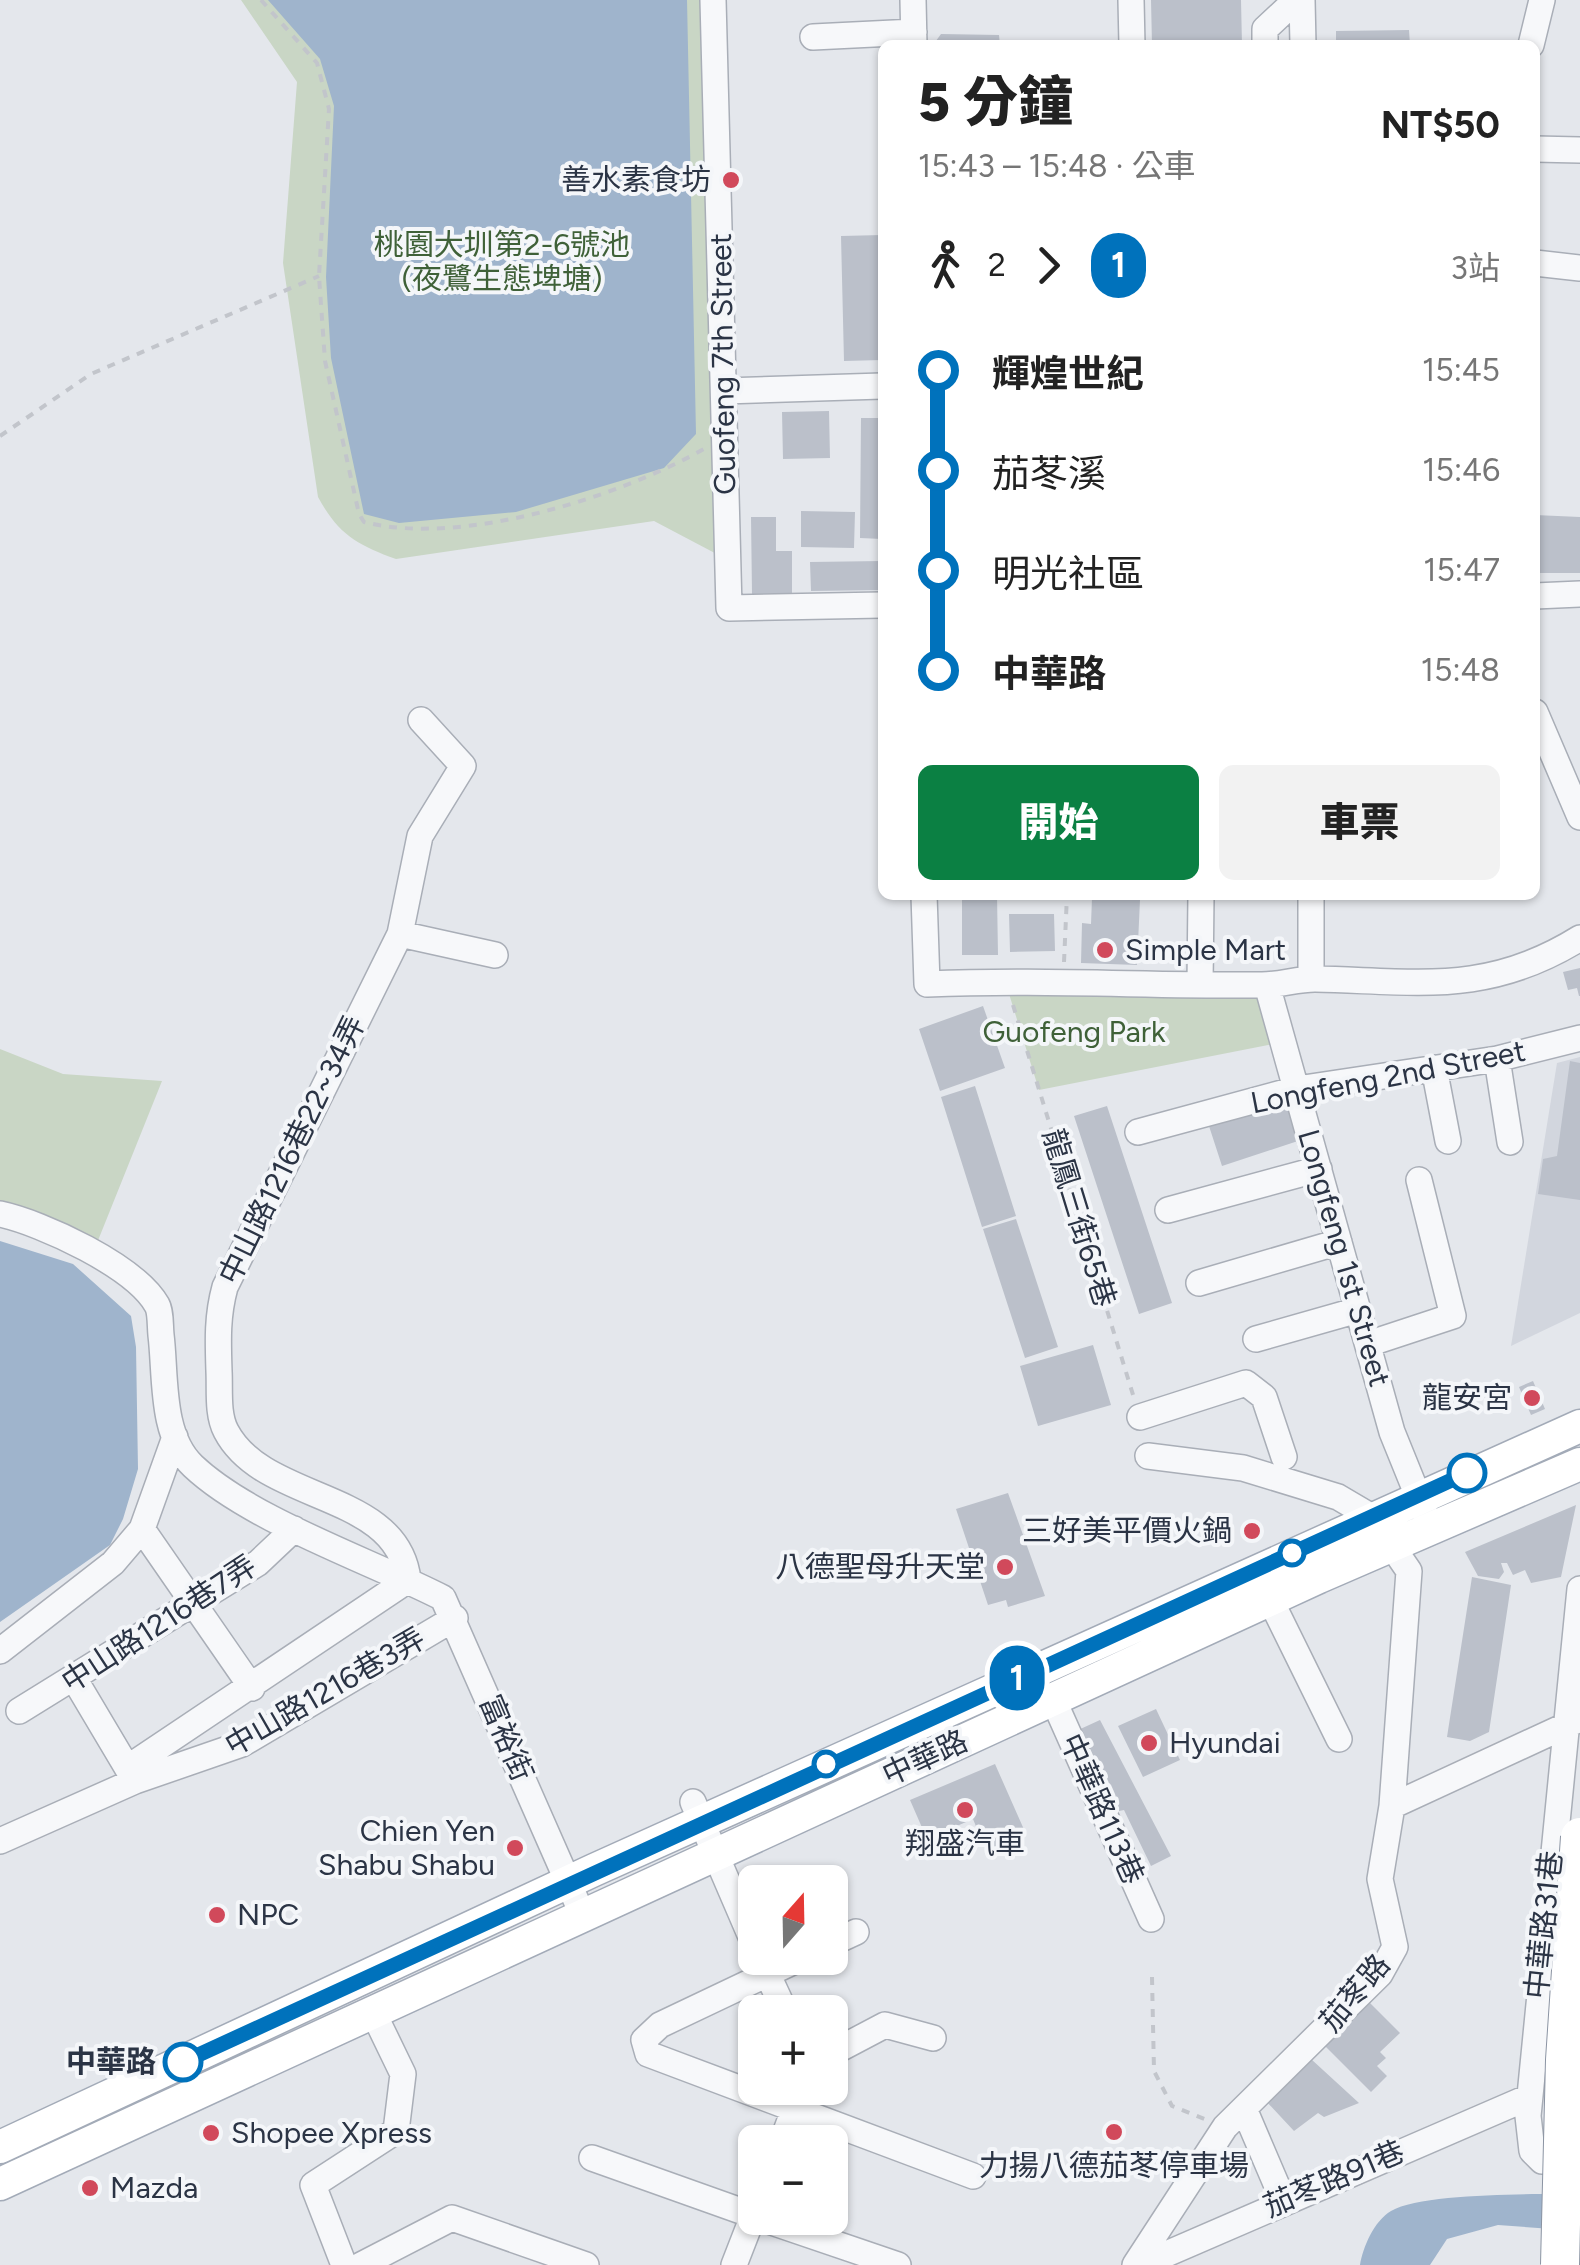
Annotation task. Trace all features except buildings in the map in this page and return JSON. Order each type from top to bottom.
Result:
[{"type":"highway","points":[[1560,2265],[1566,2042],[1580,1836]]},
{"type":"main road","points":[[0,2147],[568,1882],[697,1812],[1580,1426]]},
{"type":"main road","name":"中華路","points":[[0,2184],[1270,1600],[1580,1464]]},
{"type":"street","name":"Guofeng 7th Street","points":[[713,0],[729,608],[878,605]]},
{"type":"street","points":[[812,37],[914,38],[913,0]]},
{"type":"street","points":[[1131,0],[1132,40]]},
{"type":"street","points":[[1264,40],[1264,29],[1299,0]]},
{"type":"street","points":[[1299,0],[1302,40]]},
{"type":"street","points":[[1532,40],[1542,0]]},
{"type":"street","points":[[1540,149],[1580,150]]},
{"type":"street","points":[[1540,264],[1580,268]]},
{"type":"street","points":[[724,391],[878,386]]},
{"type":"street","points":[[1540,596],[1580,594]]},
{"type":"street","name":"中山路1216巷22~34弄","points":[[408,1580],[406,1556],[376,1524],[252,1462],[227,1434],[220,1415],[217,1315],[224,1287],[400,934],[420,836],[463,766],[421,720]]},
{"type":"street","points":[[1540,724],[1580,817]]},
{"type":"street","points":[[924,900],[927,984],[1005,981],[1266,985],[1311,979],[1444,985],[1503,974],[1580,938]]},
{"type":"street","points":[[1200,984],[1201,900]]},
{"type":"street","points":[[1311,900],[1311,979]]},
{"type":"street","points":[[400,934],[495,955]]},
{"type":"street","name":"Longfeng 1st Street","points":[[1266,985],[1392,1432],[1431,1528]]},
{"type":"street","name":"Longfeng 2nd Street","points":[[1138,1132],[1297,1089],[1497,1059],[1580,1038]]},
{"type":"street","points":[[1497,1059],[1510,1142]]},
{"type":"street","points":[[1434,1068],[1448,1140]]},
{"type":"street","points":[[1168,1210],[1319,1169]]},
{"type":"street","points":[[1368,1344],[1453,1316],[1419,1180]]},
{"type":"street","points":[[0,1214],[74,1242],[137,1282],[158,1306],[167,1406],[176,1437],[142,1529],[114,1563],[0,1651]]},
{"type":"street","points":[[1199,1283],[1339,1242]]},
{"type":"street","points":[[1256,1339],[1358,1310]]},
{"type":"street","points":[[1140,1417],[1246,1383],[1264,1397],[1284,1457]]},
{"type":"street","name":"富裕街","points":[[176,1437],[191,1465],[294,1529],[443,1598],[582,1916]]},
{"type":"street","points":[[1148,1456],[1244,1468],[1338,1497],[1372,1516]]},
{"type":"street","name":"茄苳路","points":[[1138,2265],[1235,2119],[1380,1974],[1394,1946],[1380,1880],[1392,1806],[1409,1571],[1372,1516]]},
{"type":"street","points":[[142,1529],[252,1688]]},
{"type":"street","name":"中山路1216巷7弄","points":[[20,1711],[258,1563],[294,1529]]},
{"type":"street","points":[[0,1841],[132,1774],[408,1580]]},
{"type":"street","name":"中華路31巷","points":[[1580,1589],[1572,1721],[1529,2097],[1532,2151],[1542,2160],[1580,2162]]},
{"type":"street","points":[[1270,1600],[1340,1738]]},
{"type":"street","name":"中山路1216巷3弄","points":[[132,1774],[242,1744],[378,1660],[455,1618]]},
{"type":"street","points":[[75,1680],[132,1774]]},
{"type":"street","name":"中華路113巷","points":[[1053,1699],[1152,1919]]},
{"type":"street","points":[[1392,1806],[1572,1721]]},
{"type":"street","points":[[697,1812],[738,1907]]},
{"type":"street","points":[[848,1936],[856,1932]]},
{"type":"street","points":[[738,2081],[648,2054],[644,2040],[660,2025],[747,1975]]},
{"type":"street","points":[[344,2265],[313,2185],[396,2130],[403,2074],[373,2012]]},
{"type":"street","points":[[848,2045],[886,2025],[932,2038]]},
{"type":"street","name":"茄苳路91巷","points":[[1138,2265],[1529,2097]]},
{"type":"street","points":[[812,2105],[973,2176]]},
{"type":"street","points":[[1235,2119],[1283,2200]]},
{"type":"street","points":[[592,2158],[738,2209]]},
{"type":"street","points":[[361,2265],[452,2218],[548,2258],[586,2265]]},
{"type":"street","points":[[734,2265],[747,2235]]},
{"type":"street","points":[[813,2235],[898,2265]]},
{"type":"path","points":[[261,0],[317,63],[329,109],[320,276],[325,360],[364,522],[398,530],[517,518],[665,471],[724,438]]},
{"type":"path","points":[[0,436],[91,374],[320,276]]},
{"type":"path","points":[[1064,982],[1067,900]]},
{"type":"path","name":"龍鳳三街65巷","points":[[1005,981],[1140,1417]]},
{"type":"path","points":[[1152,1977],[1154,2071],[1172,2106],[1235,2119]]},
{"type":"shaded area","points":[[1580,1057],[1580,1313],[1511,1346],[1557,1063]]},
{"type":"green space","name":"桃園大圳第2-6號池 (夜鷺生態埤塘)","points":[[241,0],[709,0],[728,560],[654,521],[396,559],[359,543],[333,520],[318,497],[283,263],[297,82]]},
{"type":"green space","name":"Guofeng Park","points":[[1005,981],[1267,985],[1283,1042],[1039,1090]]},
{"type":"green space","points":[[0,1049],[63,1074],[162,1081],[97,1243],[0,1203]]},
{"type":"water","name":"桃園大圳第2-6號池 (夜鷺生態埤塘)","points":[[268,0],[687,0],[696,434],[664,468],[516,512],[399,523],[364,514],[331,358],[326,277],[334,106],[320,59]]},
{"type":"water","points":[[0,1241],[73,1264],[131,1316],[136,1347],[138,1469],[123,1519],[110,1545],[0,1622]]},
{"type":"water","points":[[1580,2193],[1580,2231],[1498,2225],[1447,2239],[1430,2265],[1360,2265],[1379,2221],[1407,2205],[1454,2197]]},
{"type":"bus line","name":"1","points":[[183,2062],[594,1870],[1467,1473]]},
{"type":"place","name":"善水素食坊","points":[[731,180]]},
{"type":"place","name":"Simple Mart","points":[[1105,950]]},
{"type":"place","name":"龍安宮","points":[[1532,1398]]},
{"type":"place","name":"三好美平價火鍋","points":[[1252,1531]]},
{"type":"place","name":"八德聖母升天堂","points":[[1005,1567]]},
{"type":"place","name":"Hyundai","points":[[1149,1743]]},
{"type":"place","name":"翔盛汽車","points":[[965,1810]]},
{"type":"place","name":"Chien Yen Shabu Shabu","points":[[515,1848]]},
{"type":"place","name":"NPC","points":[[217,1915]]},
{"type":"place","name":"中華路","points":[[183,2062]]},
{"type":"place","name":"力揚八德茄苳停車場","points":[[1114,2132]]},
{"type":"place","name":"Shopee Xpress","points":[[211,2133]]},
{"type":"place","name":"Mazda","points":[[90,2188]]}]
